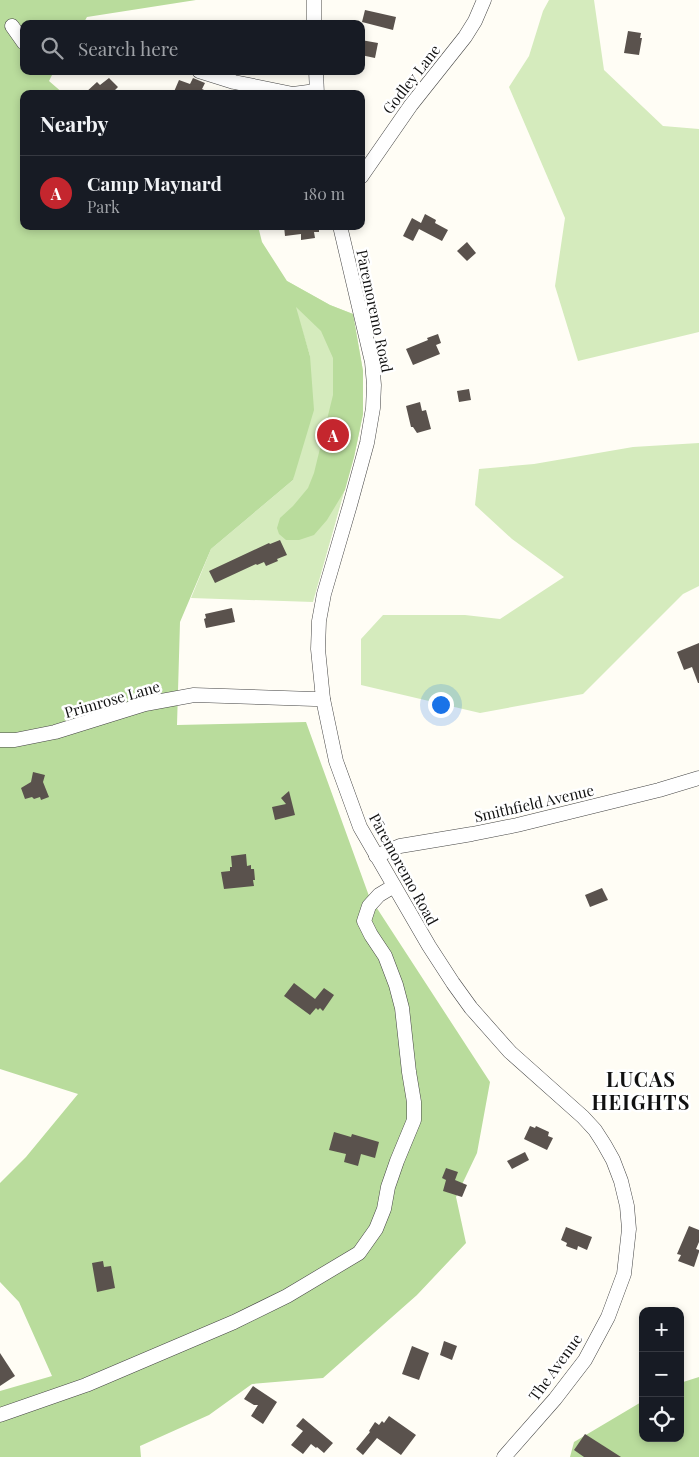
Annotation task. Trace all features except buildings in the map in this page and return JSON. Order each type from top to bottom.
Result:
[{"type":"street","points":[[314,0],[314,20]]},
{"type":"street","name":"Godley Lane","points":[[365,171],[411,105],[465,37],[475,21],[484,0]]},
{"type":"street","points":[[12,26],[20,37]]},
{"type":"street","points":[[212,75],[234,82],[273,90]]},
{"type":"street","points":[[316,75],[317,90]]},
{"type":"street","name":"Pāremoremo Road","points":[[341,230],[372,362],[374,385],[373,408],[367,443],[324,594],[319,620],[318,649],[323,698],[336,761],[360,827],[429,946],[471,1008],[510,1052],[583,1117],[604,1144]]},
{"type":"street","name":"Primrose Lane","points":[[0,740],[15,740],[54,732],[145,704],[194,695],[314,700],[323,698]]},
{"type":"street","name":"Smithfield Avenue","points":[[376,856],[400,846],[517,825],[659,790],[699,778]]},
{"type":"street","points":[[0,1414],[86,1385],[234,1322],[287,1296],[359,1253],[376,1229],[384,1209],[388,1187],[397,1161],[414,1120],[414,1102],[402,1008],[385,956],[364,922],[369,906],[379,895],[394,886]]},
{"type":"street","name":"The Avenue","points":[[504,1457],[555,1399],[585,1360],[608,1317],[624,1274],[629,1229],[627,1206],[621,1181],[604,1144]]},
{"type":"green space","points":[[0,0],[196,0],[87,17],[85,20],[20,20],[20,75],[52,75],[49,81],[59,90],[20,90],[20,230],[259,230],[262,242],[287,281],[330,305],[353,314],[363,371],[363,414],[345,490],[327,520],[314,535],[299,540],[286,540],[279,534],[277,528],[280,518],[308,488],[314,473],[333,395],[333,358],[321,331],[296,307],[310,356],[314,410],[293,480],[211,549],[180,622],[177,725],[306,722],[369,896],[490,1082],[477,1153],[456,1197],[466,1243],[417,1295],[323,1378],[252,1384],[209,1415],[140,1446],[141,1457],[0,1457],[0,1391],[52,1376],[19,1302],[0,1282],[0,1183],[26,1157],[78,1094],[0,1069]]},
{"type":"green space","points":[[549,0],[594,0],[604,70],[663,126],[699,129],[699,332],[578,361],[555,286],[565,218],[509,87],[529,56],[543,11]]},
{"type":"green space","points":[[287,281],[330,305],[353,314],[363,371],[363,414],[354,457],[313,602],[191,598],[211,549],[293,480],[310,356]]},
{"type":"green space","points":[[699,443],[699,586],[683,594],[583,694],[480,713],[361,685],[361,639],[383,615],[465,615],[500,619],[564,577],[512,539],[475,505],[479,469],[534,464],[633,447]]},
{"type":"green space","points":[[699,1377],[699,1457],[570,1457],[574,1442],[639,1403],[639,1442],[684,1442],[684,1382]]},
{"type":"place","name":"Camp Maynard","points":[[333,435]]},
{"type":"district","name":"LUCAS HEIGHTS","points":[[641,1090]]}]
